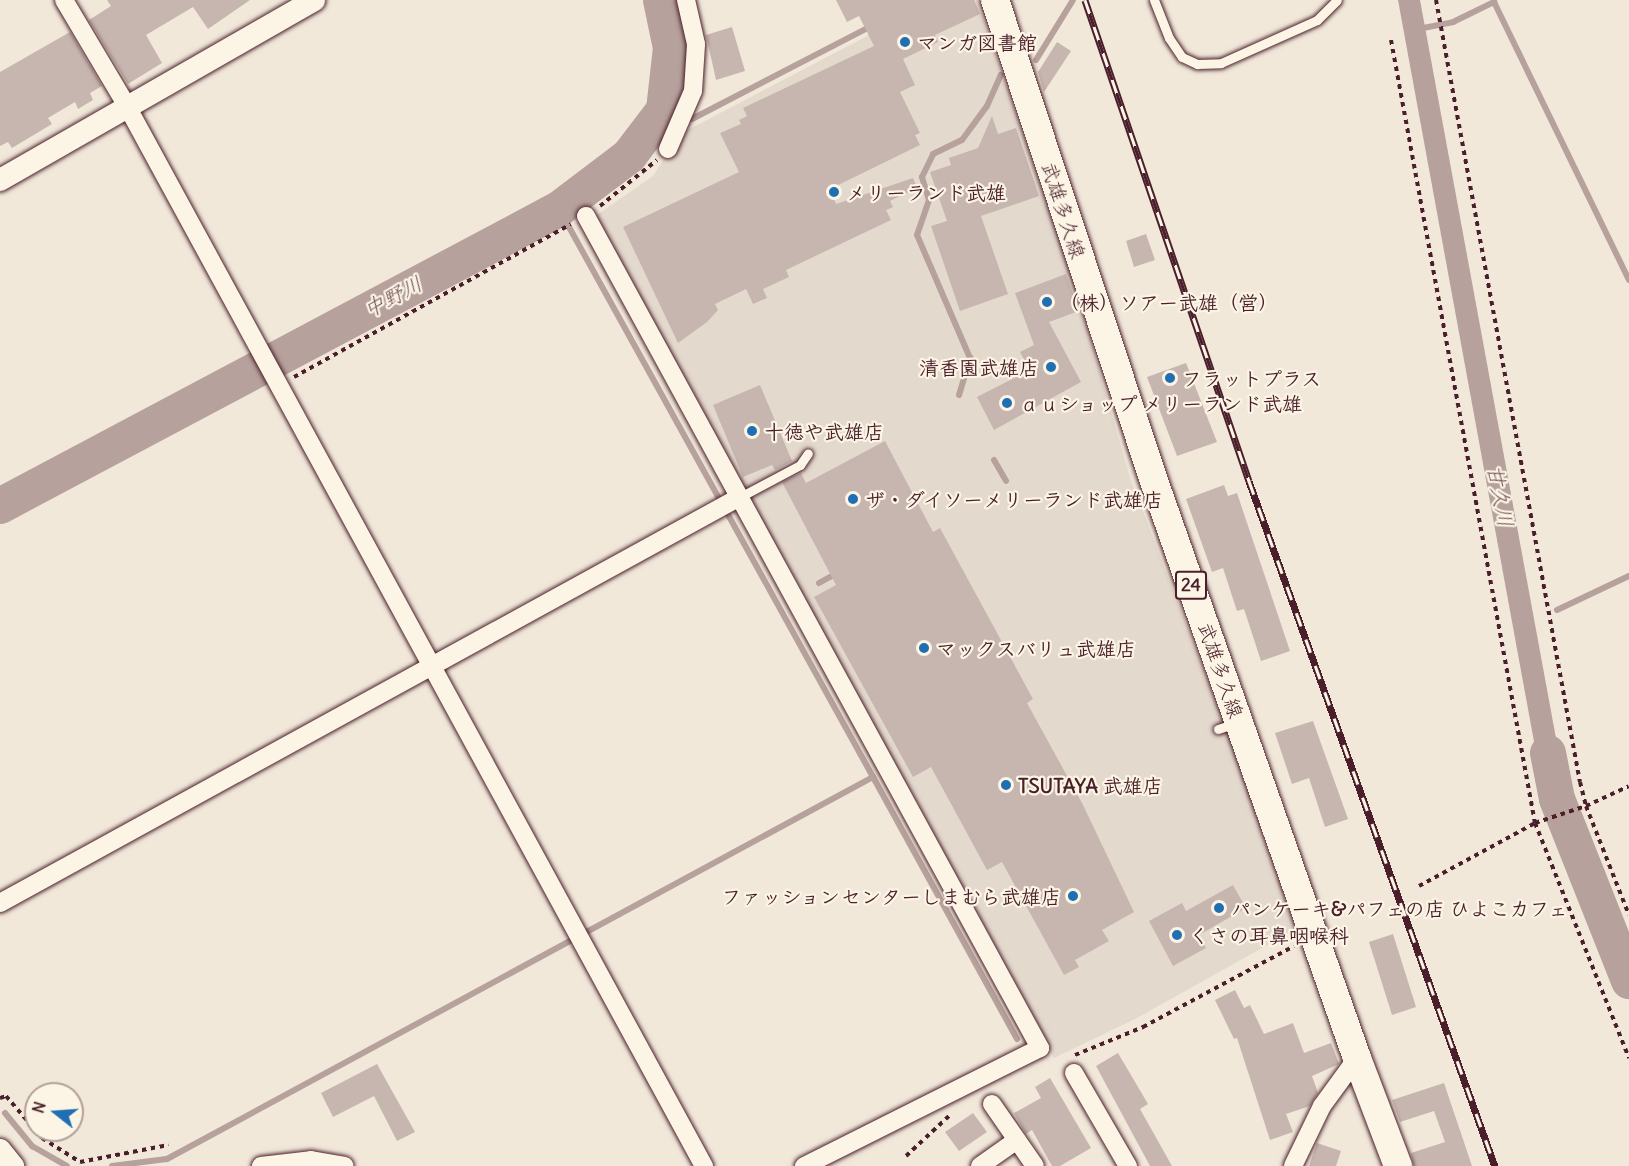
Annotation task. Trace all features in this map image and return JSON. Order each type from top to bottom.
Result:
[{"type":"main road","name":"武雄多久線","points":[[995,0],[1154,481],[1228,725],[1315,934],[1357,1058],[1398,1166]]},
{"type":"street","points":[[64,0],[128,108],[704,1166]]},
{"type":"street","points":[[0,180],[314,0]]},
{"type":"street","points":[[668,149],[693,91],[696,44],[686,0]]},
{"type":"street","points":[[586,216],[1040,1048],[804,1166]]},
{"type":"street","points":[[0,903],[738,498]]},
{"type":"street","points":[[1293,1166],[1322,1106],[1357,1058]]},
{"type":"street","points":[[1072,1065],[1128,1166]]},
{"type":"street","points":[[992,1104],[1035,1166]]},
{"type":"street","points":[[980,1166],[1017,1140]]},
{"type":"street","points":[[0,1150],[13,1166]]},
{"type":"street","points":[[261,1166],[312,1160],[344,1166]]},
{"type":"lane","points":[[1154,0],[1169,38],[1182,57],[1197,64],[1221,63],[1317,20],[1337,0]]},
{"type":"lane","points":[[738,498],[800,465],[808,453]]},
{"type":"path","points":[[1436,0],[1586,806],[1629,915]]},
{"type":"path","points":[[1390,40],[1535,823],[1629,1058]]},
{"type":"path","points":[[586,216],[648,171],[668,149]]},
{"type":"path","points":[[278,385],[559,230]]},
{"type":"path","points":[[1419,886],[1535,823],[1586,806],[1629,786]]},
{"type":"path","points":[[1072,1065],[1315,934]]},
{"type":"path","points":[[0,1098],[6,1096],[42,1138],[80,1162],[168,1145]]},
{"type":"path","points":[[906,1156],[953,1112]]},
{"type":"shaded area","points":[[936,0],[977,0],[1075,286],[1130,478],[1230,738],[1296,929],[1137,1018],[1054,1058],[594,217],[653,176],[680,134]]},
{"type":"water","points":[[1398,0],[1420,0],[1567,798],[1546,807]]},
{"type":"building","points":[[107,0],[250,0],[208,29],[193,7],[146,35],[162,63],[128,84],[89,20],[111,6]]},
{"type":"building","name":"メリーランド武雄","points":[[836,0],[974,0],[980,14],[935,35],[938,42],[903,59],[915,85],[900,92],[920,133],[915,135],[920,145],[830,189],[836,204],[913,178],[917,188],[890,201],[893,207],[886,210],[891,220],[786,270],[789,277],[763,289],[767,298],[753,304],[746,289],[715,304],[718,310],[707,322],[678,343],[623,227],[739,172],[720,133],[741,124],[739,120],[747,116],[743,108],[874,46],[859,16],[847,22]]},
{"type":"building","points":[[732,27],[745,71],[716,80],[706,35]]},
{"type":"building","points":[[70,32],[102,86],[90,93],[93,100],[78,109],[75,102],[48,118],[52,124],[12,148],[8,142],[0,146],[0,72]]},
{"type":"building","points":[[1057,42],[1071,51],[1044,92],[1038,72]]},
{"type":"building","points":[[992,116],[998,134],[1016,128],[1039,196],[981,216],[1008,294],[960,311],[931,226],[947,221],[930,172],[951,165],[949,158],[978,148]]},
{"type":"building","points":[[1146,234],[1155,260],[1134,267],[1126,241]]},
{"type":"building","points":[[1066,274],[1079,311],[1049,322],[1081,382],[994,430],[977,397],[1030,370],[1020,352],[1034,345],[1015,293]]},
{"type":"building","points":[[1186,363],[1217,442],[1177,456],[1147,377]]},
{"type":"building","name":"十徳や武雄店","points":[[760,385],[792,461],[775,470],[772,465],[743,477],[713,405]]},
{"type":"building","points":[[885,441],[933,532],[940,528],[1033,699],[1027,703],[1083,805],[1134,912],[1102,930],[1109,941],[1075,960],[1079,967],[1064,975],[1002,862],[987,870],[931,767],[913,777],[814,597],[836,585],[782,482],[801,473],[806,483]]},
{"type":"building","points":[[1224,485],[1228,496],[1237,493],[1290,651],[1261,661],[1244,609],[1237,611],[1223,568],[1212,572],[1186,499]]},
{"type":"building","points":[[1313,721],[1348,819],[1325,827],[1309,778],[1292,784],[1275,733]]},
{"type":"building","points":[[1233,885],[1246,908],[1199,935],[1206,948],[1173,966],[1149,921],[1182,903],[1186,911]]},
{"type":"building","points":[[1393,934],[1416,1007],[1392,1015],[1369,942]]},
{"type":"building","points":[[1235,990],[1244,1008],[1250,1005],[1264,1034],[1293,1023],[1304,1053],[1331,1043],[1339,1064],[1312,1076],[1318,1093],[1310,1106],[1286,1114],[1293,1132],[1270,1140],[1237,1038],[1234,1039],[1215,1000]]},
{"type":"building","points":[[1118,1053],[1148,1104],[1140,1109],[1172,1166],[1150,1166],[1096,1066]]},
{"type":"building","points":[[377,1064],[415,1132],[397,1141],[374,1096],[333,1117],[321,1093]]},
{"type":"building","points":[[1050,1078],[1091,1148],[1060,1166],[1052,1166],[1032,1130],[1026,1134],[1014,1113],[1041,1098],[1035,1087]]},
{"type":"building","points":[[1444,1083],[1472,1166],[1414,1166],[1411,1153],[1445,1142],[1434,1111],[1400,1122],[1392,1100]]},
{"type":"building","points":[[973,1113],[987,1132],[959,1151],[945,1132]]},
{"type":"building","points":[[1317,1143],[1341,1151],[1336,1166],[1309,1166]]},
{"type":"waterway","name":"中野川","points":[[0,506],[559,209],[629,156],[664,110],[671,48],[661,0]]},
{"type":"waterway","points":[[1036,60],[1073,0]]},
{"type":"waterway","points":[[1418,29],[1453,22],[1494,2],[1629,280]]},
{"type":"waterway","points":[[692,119],[873,25]]},
{"type":"waterway","points":[[959,395],[970,358],[917,235],[929,200],[922,177],[933,154],[962,140],[987,106],[1001,75]]},
{"type":"waterway","points":[[112,1166],[167,1159],[873,777],[559,209]]},
{"type":"waterway","points":[[994,460],[1006,481]]},
{"type":"waterway","points":[[819,583],[837,573]]},
{"type":"waterway","points":[[1557,610],[1629,576]]},
{"type":"waterway","name":"甘久川","points":[[1548,753],[1557,799],[1629,981]]},
{"type":"waterway","points":[[873,777],[1017,1039]]},
{"type":"waterway","points":[[5,1113],[32,1146],[67,1166]]},
{"type":"railway","points":[[1085,0],[1249,481],[1495,1166]]},
{"type":"place","name":"マンガ図書館","points":[[905,42]]},
{"type":"place","name":"メリーランド武雄","points":[[834,192]]},
{"type":"place","name":"（株）ソアー武雄（営）","points":[[1047,302]]},
{"type":"place","name":"清香園武雄店","points":[[1051,367]]},
{"type":"place","name":"フラットプラス","points":[[1170,378]]},
{"type":"place","name":"ａｕショップ メリーランド武雄","points":[[1007,403]]},
{"type":"place","name":"十徳や武雄店","points":[[752,431]]},
{"type":"place","name":"ザ・ダイソーメリーランド武雄店","points":[[853,499]]},
{"type":"place","name":"マックスバリュ武雄店","points":[[924,648]]},
{"type":"place","name":"TSUTAYA 武雄店","points":[[1006,785]]},
{"type":"place","name":"ファッションセンターしまむら武雄店","points":[[1073,896]]},
{"type":"place","name":"パンケーキ&パフェの店 ひよこカフェ","points":[[1219,908]]},
{"type":"place","name":"くさの耳鼻咽喉科","points":[[1177,935]]}]
